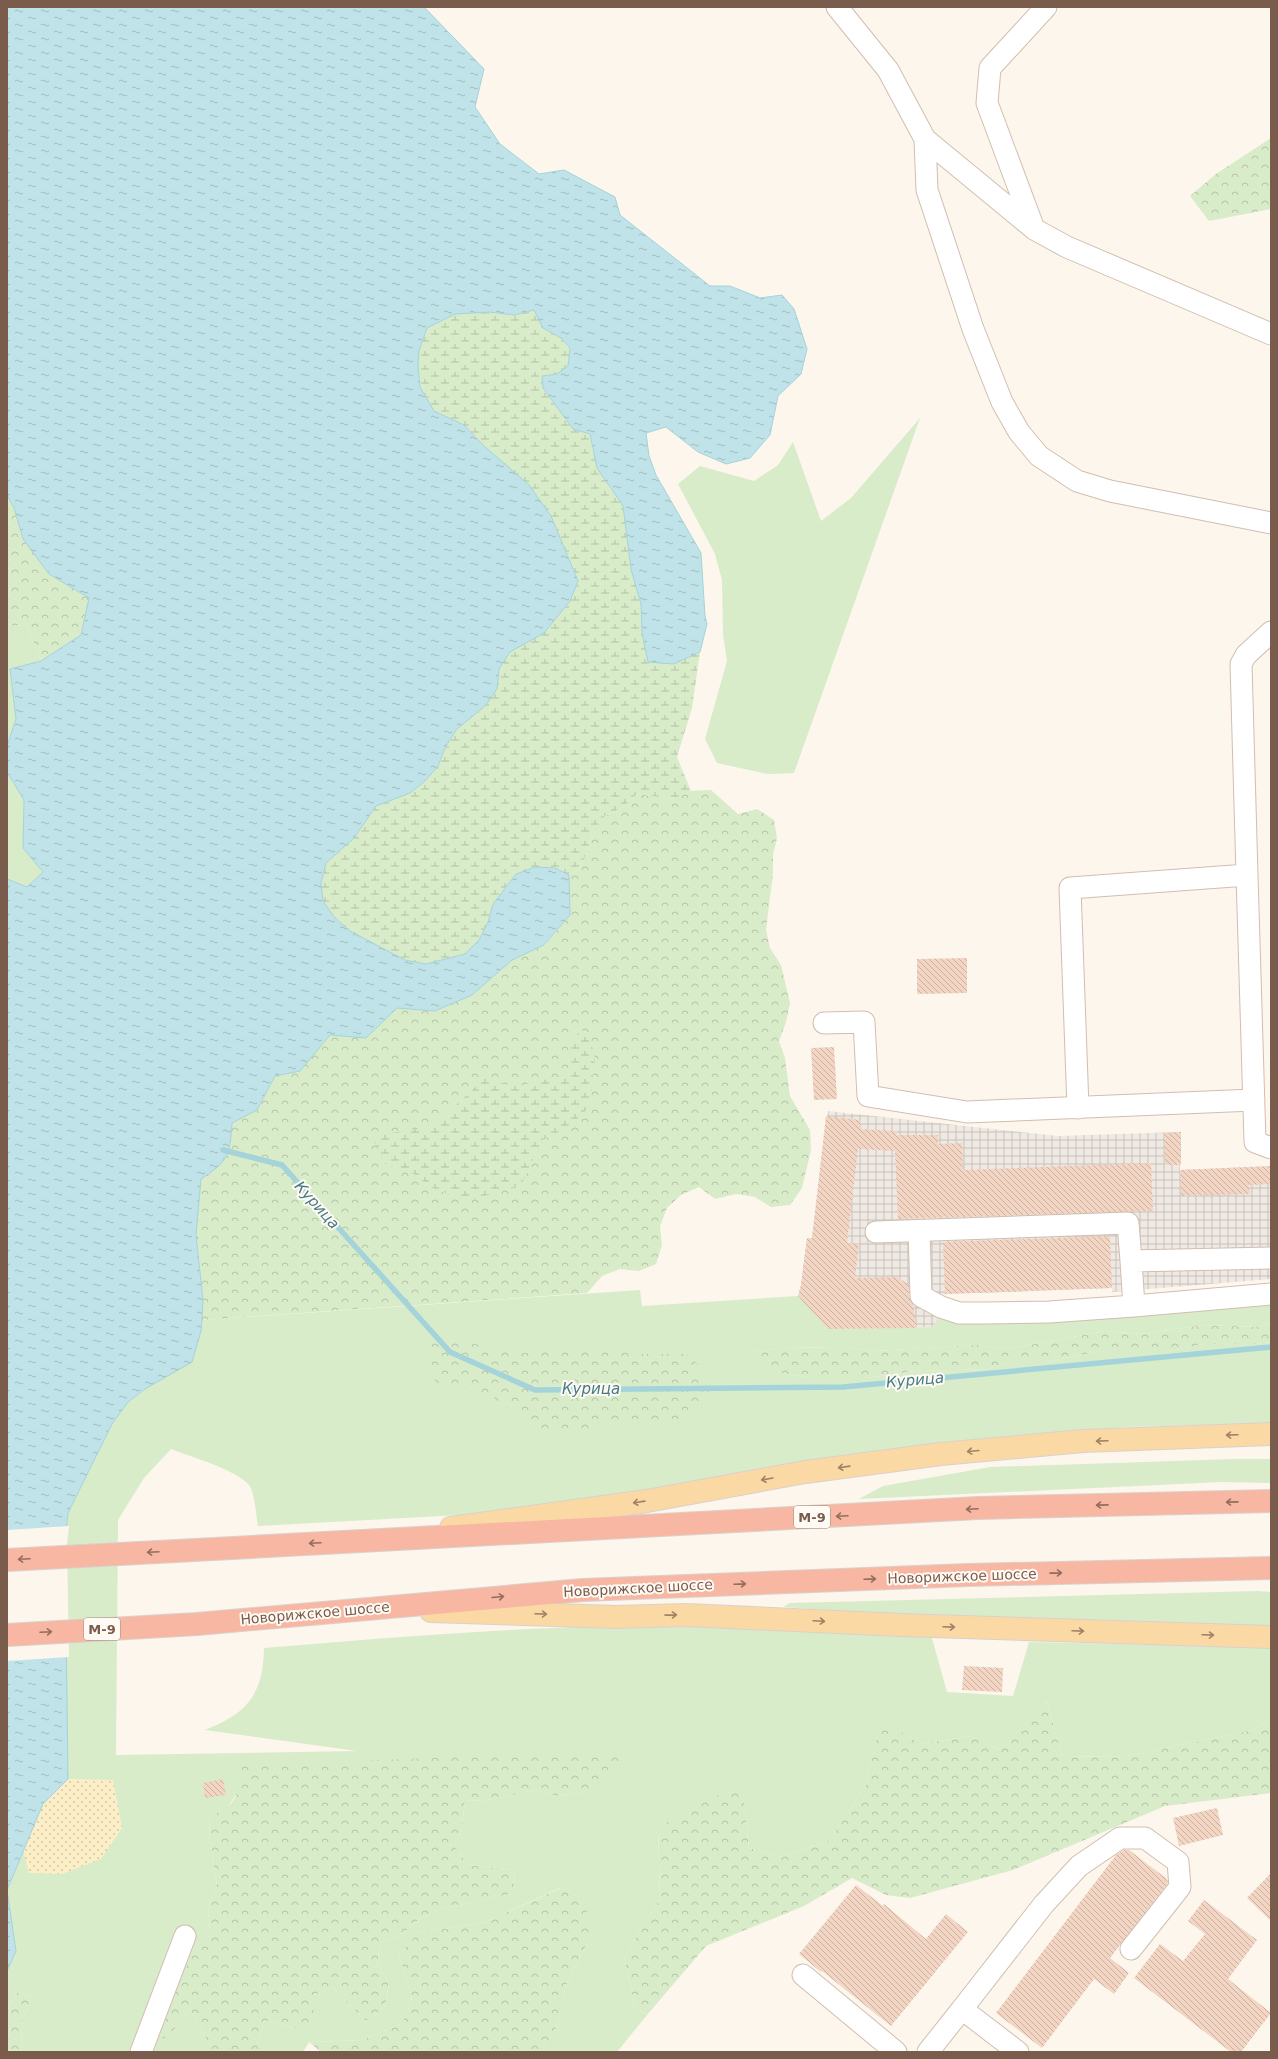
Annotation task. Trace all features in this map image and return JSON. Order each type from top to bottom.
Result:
[{"type":"highway","name":"М-9","points":[[7,1560],[978,1508],[1271,1502]]},
{"type":"highway","name":"Новорижское шоссе","points":[[7,1635],[197,1624],[583,1590],[968,1575],[1271,1568]]},
{"type":"main road","name":"М-9","points":[[354,1541],[647,1501],[805,1472],[941,1454],[1083,1441],[1271,1434]]},
{"type":"main road","name":"М-9","points":[[362,1609],[616,1617],[686,1615],[909,1625],[1271,1637]]},
{"type":"street","points":[[838,7],[888,70],[925,139],[1034,228],[1067,247],[1271,334]]},
{"type":"street","points":[[1034,228],[987,103],[990,68],[1046,7]]},
{"type":"street","points":[[925,139],[927,190],[973,329],[1002,402],[1019,432],[1039,456],[1077,481],[1110,491],[1271,523]]},
{"type":"street","points":[[1271,632],[1246,655],[1241,664],[1255,1142],[1271,1148]]},
{"type":"street","points":[[1078,1108],[1070,888],[1247,875]]},
{"type":"street","points":[[824,1023],[864,1022],[868,1096],[967,1112],[1254,1100]]},
{"type":"street","points":[[876,1232],[1128,1223],[1134,1306]]},
{"type":"street","points":[[919,1231],[921,1296],[941,1307],[959,1313],[1049,1312],[1271,1294]]},
{"type":"street","points":[[1131,1261],[1271,1258]]},
{"type":"street","points":[[928,2052],[1044,1904],[1079,1866],[1120,1838],[1145,1838],[1178,1862],[1180,1887],[1130,1949]]},
{"type":"street","points":[[141,2052],[184,1936]]},
{"type":"street","points":[[803,1975],[896,2052]]},
{"type":"street","points":[[962,2009],[1018,2052]]},
{"type":"shaded area","points":[[828,1111],[1058,1136],[1181,1132],[1180,1170],[1271,1166],[1271,1279],[1112,1292],[1112,1288],[945,1294],[934,1327],[828,1329],[798,1296],[801,1285],[807,1238],[812,1238]]},
{"type":"green space","points":[[1271,138],[1271,209],[1209,221],[1190,196],[1216,174]]},
{"type":"green space","points":[[534,310],[543,328],[561,338],[570,349],[568,366],[557,374],[542,376],[543,388],[573,429],[590,434],[592,448],[610,488],[623,506],[631,569],[641,604],[642,633],[648,662],[674,664],[700,652],[692,708],[677,757],[691,791],[674,799],[637,794],[623,807],[605,816],[592,830],[588,851],[579,869],[569,875],[555,868],[535,867],[516,874],[493,904],[488,922],[479,940],[465,954],[426,964],[405,960],[350,931],[335,918],[323,901],[321,883],[326,863],[354,838],[376,806],[410,793],[425,781],[438,766],[445,748],[456,730],[486,705],[497,689],[499,669],[510,652],[526,642],[570,601],[578,581],[551,516],[464,425],[434,411],[420,387],[418,366],[419,351],[427,328],[455,314],[489,312],[514,315]]},
{"type":"green space","points":[[920,418],[794,773],[768,774],[717,763],[705,739],[727,661],[723,635],[722,580],[715,554],[678,484],[700,466],[754,481],[778,465],[793,442],[821,521],[851,498]]},
{"type":"green space","points":[[7,495],[14,508],[23,539],[49,574],[89,598],[81,635],[41,661],[27,625],[7,626]]},
{"type":"green space","points":[[27,625],[41,661],[10,669],[16,719],[7,746],[7,626]]},
{"type":"green space","points":[[7,772],[24,800],[23,848],[43,872],[27,887],[7,879]]},
{"type":"green space","points":[[711,790],[738,814],[757,809],[774,820],[777,838],[773,855],[773,873],[766,930],[770,948],[781,965],[790,1003],[786,1022],[779,1041],[785,1058],[790,1096],[810,1130],[811,1150],[802,1188],[790,1205],[771,1207],[755,1197],[736,1194],[715,1199],[699,1187],[681,1195],[667,1208],[660,1226],[662,1245],[656,1264],[639,1271],[620,1269],[602,1276],[587,1293],[202,1320],[203,1300],[196,1235],[200,1179],[217,1167],[226,1157],[230,1143],[232,1123],[257,1110],[275,1076],[300,1071],[330,1035],[367,1037],[397,1007],[435,1011],[472,995],[512,960],[545,945],[570,915],[569,875],[579,869],[588,851],[592,830],[605,816],[623,807],[637,794],[674,799],[691,791]]},
{"type":"green space","points":[[582,1030],[593,1048],[595,1060],[591,1100],[589,1106],[571,1124],[542,1140],[521,1186],[474,1199],[457,1198],[428,1186],[416,1175],[385,1164],[372,1136],[422,1128],[438,1122],[488,1075],[504,1084],[523,1085],[572,1073],[570,1041]]},
{"type":"green space","points":[[640,1290],[642,1306],[798,1296],[829,1329],[934,1327],[938,1315],[1271,1302],[1271,1323],[1255,1327],[1206,1325],[1140,1334],[1105,1331],[1008,1349],[976,1345],[877,1351],[843,1347],[778,1348],[761,1352],[754,1350],[779,1373],[812,1378],[866,1378],[916,1371],[986,1369],[1017,1361],[1050,1361],[1101,1351],[1170,1351],[1204,1344],[1255,1344],[1271,1342],[1271,1423],[1127,1427],[842,1455],[654,1489],[497,1513],[258,1526],[253,1493],[249,1485],[234,1474],[171,1449],[144,1478],[118,1520],[116,1755],[357,1751],[205,1730],[232,1716],[242,1709],[250,1700],[256,1690],[260,1678],[264,1648],[442,1634],[575,1627],[659,1626],[737,1628],[932,1638],[947,1692],[1013,1696],[1029,1642],[1271,1647],[1271,1718],[1253,1730],[1128,1756],[1062,1757],[1047,1701],[1000,1750],[970,1736],[920,1744],[881,1720],[866,1785],[830,1840],[782,1857],[749,1848],[744,1798],[658,1827],[660,1899],[624,1957],[635,2007],[647,2015],[617,2052],[541,2052],[556,2028],[566,1985],[593,1932],[560,1888],[485,1922],[418,1933],[399,1955],[412,1997],[408,2012],[401,2024],[362,2040],[309,2042],[303,2052],[259,2052],[258,2044],[264,2020],[295,2028],[310,1997],[332,1987],[366,2021],[385,2007],[389,1983],[377,1964],[381,1942],[402,1934],[420,1918],[441,1909],[514,1893],[515,1870],[469,1865],[455,1847],[462,1826],[465,1801],[488,1800],[534,1790],[558,1796],[581,1792],[241,1766],[239,1790],[225,1811],[209,1817],[210,1840],[217,1886],[208,1908],[210,1930],[195,1949],[170,2035],[190,2009],[214,2052],[22,2052],[21,2024],[32,1997],[17,1993],[7,2010],[7,1971],[16,1951],[7,1890],[43,1804],[68,1513],[112,1424],[128,1402],[145,1389],[201,1331],[202,1320]]},
{"type":"green space","points":[[1271,1323],[1271,1342],[1255,1344],[1204,1344],[1170,1351],[1101,1351],[1050,1361],[1017,1361],[986,1369],[916,1371],[866,1378],[812,1378],[779,1373],[763,1366],[753,1350],[761,1352],[778,1348],[843,1347],[877,1351],[976,1345],[1008,1349],[1105,1331],[1140,1334],[1206,1325],[1255,1327]]},
{"type":"green space","points":[[440,1338],[525,1353],[597,1348],[634,1354],[686,1354],[699,1365],[711,1397],[700,1411],[686,1419],[655,1425],[623,1419],[592,1428],[541,1431],[488,1394],[473,1389],[441,1387],[430,1375],[432,1358],[424,1345]]},
{"type":"green space","points":[[1271,1459],[1271,1483],[1221,1482],[859,1499],[883,1486],[990,1467]]},
{"type":"green space","points":[[1257,1591],[1271,1592],[1271,1626],[897,1615],[784,1607],[789,1603]]},
{"type":"green space","points":[[1047,1701],[1062,1757],[1128,1756],[1253,1730],[1271,1718],[1271,1793],[1165,1806],[1013,1870],[910,1898],[886,1895],[852,1878],[804,1906],[706,1946],[647,2015],[635,2007],[624,1957],[660,1899],[658,1827],[730,1789],[744,1798],[749,1848],[782,1857],[830,1840],[866,1785],[881,1719],[920,1744],[970,1736],[1000,1750]]},
{"type":"green space","points":[[571,1752],[620,1757],[619,1766],[602,1783],[581,1792],[558,1796],[534,1790],[488,1800],[465,1801],[462,1826],[455,1847],[469,1865],[515,1870],[514,1893],[441,1909],[420,1918],[402,1934],[381,1942],[377,1964],[389,1983],[385,2007],[366,2021],[332,1987],[310,1997],[316,2020],[295,2028],[264,2020],[258,2044],[259,2052],[214,2052],[190,2009],[170,2035],[157,2041],[183,1973],[195,1949],[210,1930],[208,1908],[217,1886],[210,1840],[209,1816],[226,1808],[235,1798],[239,1784],[240,1766]]},
{"type":"green space","points":[[561,1888],[584,1903],[593,1932],[566,1985],[556,2028],[541,2052],[321,2052],[309,2042],[362,2040],[401,2024],[408,2012],[412,1997],[399,1955],[418,1933],[485,1922]]},
{"type":"green space","points":[[17,1993],[32,1997],[21,2024],[22,2052],[7,2052],[7,2010]]},
{"type":"sand","points":[[68,1779],[113,1780],[122,1828],[101,1859],[62,1874],[29,1873],[23,1849],[43,1804]]},
{"type":"water","points":[[7,7],[424,7],[484,69],[475,107],[500,144],[539,174],[564,170],[615,197],[620,215],[710,286],[730,286],[760,298],[782,295],[794,309],[807,349],[801,374],[778,396],[770,435],[750,458],[726,464],[698,452],[666,427],[646,433],[649,456],[656,475],[701,553],[705,616],[707,624],[700,652],[674,664],[648,662],[642,633],[641,604],[631,569],[623,506],[597,468],[590,434],[573,429],[543,388],[542,376],[557,374],[568,366],[570,348],[561,338],[543,328],[534,310],[514,315],[489,312],[455,314],[427,328],[419,351],[418,366],[420,387],[434,411],[464,425],[484,446],[529,485],[551,516],[578,581],[570,601],[544,633],[510,652],[499,669],[497,689],[486,705],[456,730],[445,748],[438,766],[425,781],[410,793],[376,806],[354,838],[326,863],[321,883],[323,901],[335,918],[350,931],[405,960],[426,964],[465,954],[479,940],[488,922],[493,904],[516,874],[535,867],[555,868],[569,875],[570,915],[544,945],[512,960],[472,995],[435,1011],[397,1008],[366,1038],[330,1035],[300,1071],[275,1076],[257,1110],[232,1123],[230,1143],[226,1157],[217,1167],[201,1179],[196,1235],[203,1300],[201,1331],[192,1362],[145,1389],[128,1402],[112,1424],[68,1513],[65,1544],[68,1779],[43,1804],[7,1890],[7,879],[27,887],[43,872],[23,848],[24,800],[7,772],[7,746],[16,719],[10,669],[41,661],[81,635],[89,598],[49,574],[23,539],[14,508],[7,495]]},
{"type":"water","points":[[7,1890],[16,1951],[7,1971]]},
{"type":"pier","points":[[69,1526],[67,1544],[69,1657],[7,1661],[7,1530]]},
{"type":"building","points":[[967,958],[967,993],[917,994],[917,959]]},
{"type":"building","points":[[834,1047],[837,1099],[814,1100],[811,1048]]},
{"type":"building","points":[[826,1116],[861,1120],[860,1129],[897,1131],[896,1135],[938,1135],[938,1144],[962,1143],[963,1170],[1151,1163],[1153,1211],[898,1219],[895,1151],[858,1149],[847,1243],[859,1244],[855,1278],[897,1277],[909,1285],[909,1297],[913,1304],[917,1328],[828,1329],[798,1296],[801,1285],[807,1238],[812,1238]]},
{"type":"building","points":[[1181,1132],[1181,1165],[1165,1165],[1164,1133]]},
{"type":"building","points":[[1271,1166],[1271,1184],[1249,1185],[1250,1194],[1181,1196],[1180,1170]]},
{"type":"building","points":[[1110,1236],[1112,1288],[945,1294],[943,1242]]},
{"type":"building","points":[[964,1666],[1003,1668],[1002,1692],[962,1690]]},
{"type":"building","points":[[223,1779],[226,1795],[205,1798],[203,1783]]},
{"type":"building","points":[[1217,1808],[1223,1835],[1179,1846],[1173,1818]]},
{"type":"building","points":[[1124,1850],[1129,1850],[1167,1879],[1168,1883],[1110,1958],[1129,1973],[1114,1994],[1094,1979],[1042,2048],[996,2013],[1116,1855]]},
{"type":"building","points":[[1271,1873],[1271,1921],[1247,1898]]},
{"type":"building","points":[[856,1885],[883,1906],[884,1904],[926,1939],[946,1914],[968,1932],[891,2026],[799,1954]]},
{"type":"building","points":[[1204,1900],[1257,1940],[1228,1979],[1271,2013],[1241,2052],[1231,2052],[1134,1978],[1160,1944],[1183,1961],[1205,1934],[1188,1921]]},
{"type":"waterway","name":"Курица","points":[[223,1150],[282,1165],[450,1352],[535,1390],[843,1387],[1271,1347]]}]
